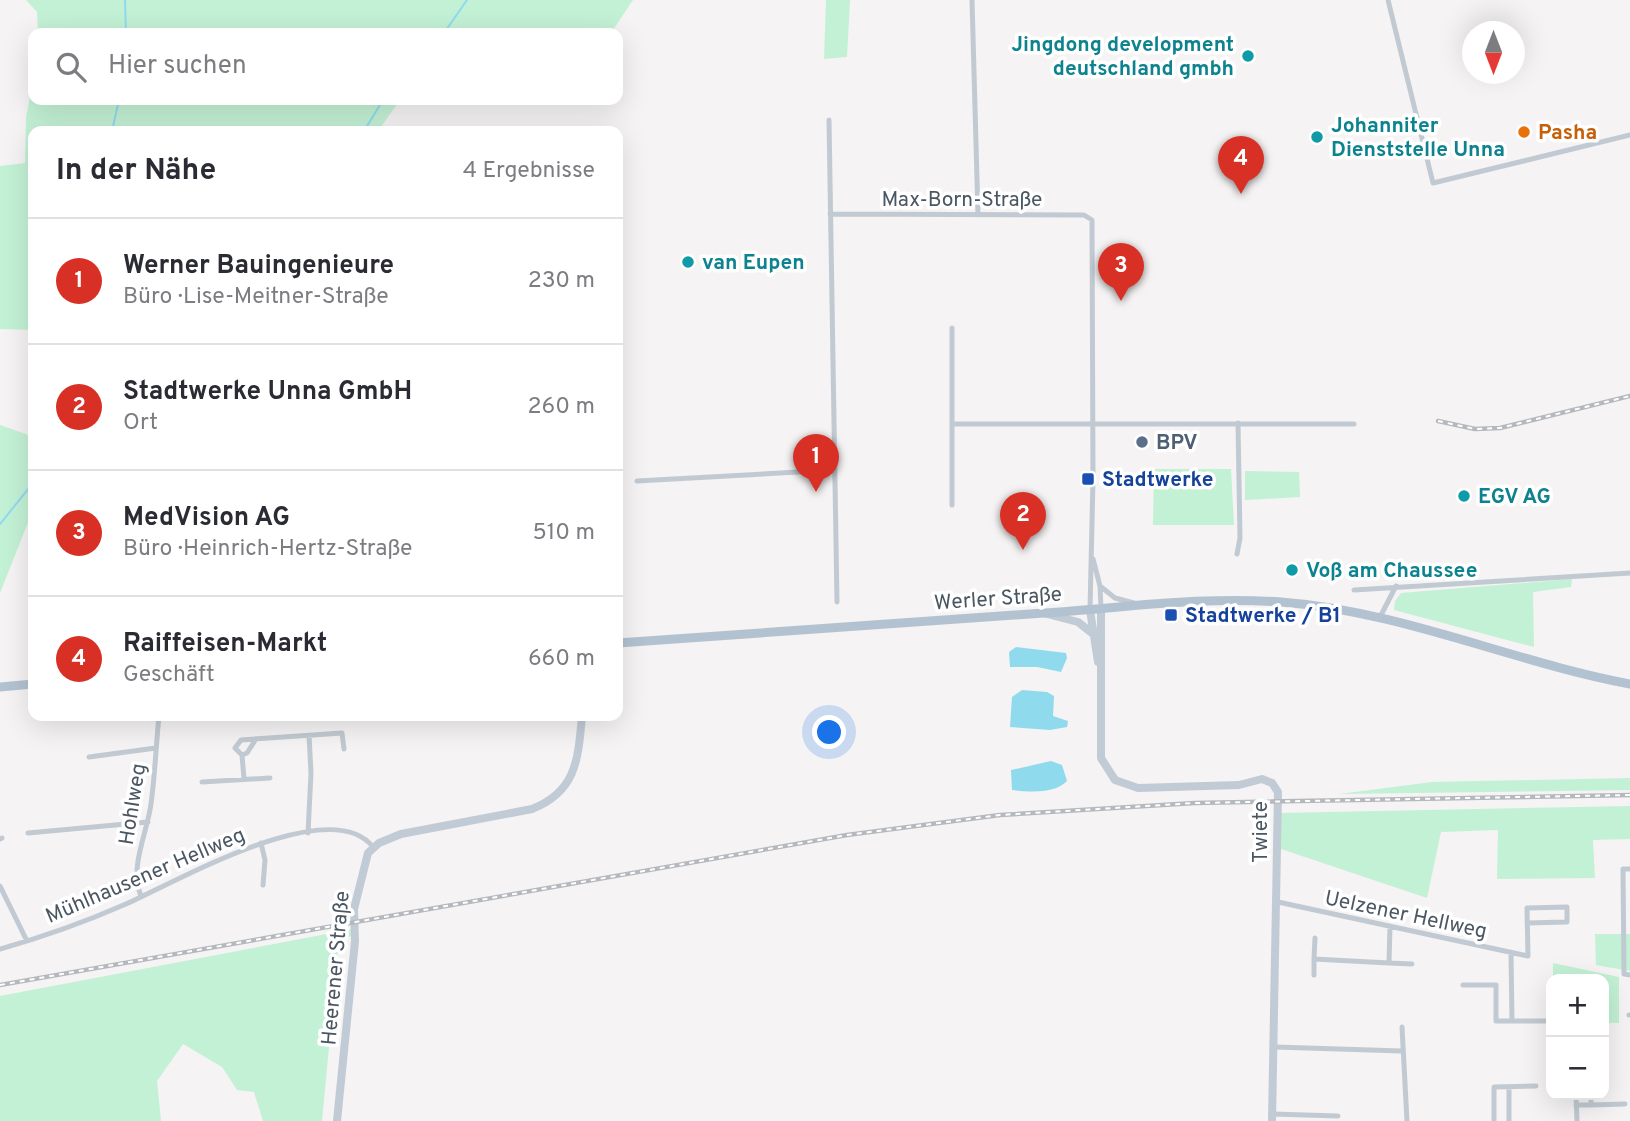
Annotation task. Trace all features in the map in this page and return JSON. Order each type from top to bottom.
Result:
[{"type":"main road","name":"Werler Straße","points":[[623,643],[1141,605],[1226,601],[1282,602],[1380,617],[1566,670],[1630,684]]},
{"type":"main road","points":[[0,687],[28,684]]},
{"type":"street","points":[[972,0],[978,215]]},
{"type":"street","points":[[1388,0],[1433,183],[1630,135]]},
{"type":"street","points":[[829,120],[837,602]]},
{"type":"street","name":"Max-Born-Straße","points":[[830,214],[1084,215],[1092,220],[1093,423]]},
{"type":"street","points":[[952,327],[952,505]]},
{"type":"street","points":[[1090,610],[1093,423]]},
{"type":"street","points":[[1237,554],[1240,538],[1238,423]]},
{"type":"street","points":[[952,424],[1354,424]]},
{"type":"street","points":[[637,481],[834,470]]},
{"type":"street","points":[[1092,556],[1100,586],[1101,609]]},
{"type":"street","points":[[1354,590],[1630,573]]},
{"type":"street","points":[[1100,586],[1115,598],[1141,605]]},
{"type":"street","points":[[1380,617],[1396,586]]},
{"type":"street","name":"Twiete","points":[[1101,609],[1101,758],[1115,780],[1138,788],[1239,785],[1262,779],[1276,787],[1279,796],[1278,902],[1272,1117]]},
{"type":"street","name":"Twiete","points":[[1090,610],[1099,666]]},
{"type":"street","points":[[1044,613],[1079,622],[1092,633]]},
{"type":"street","name":"Hohlweg","points":[[141,896],[138,866],[148,822],[159,721]]},
{"type":"street","points":[[373,847],[401,834],[532,809],[548,803],[573,773],[581,721]]},
{"type":"street","points":[[244,779],[242,755],[236,750],[237,743],[256,739],[342,733],[344,749]]},
{"type":"street","points":[[308,833],[311,773],[309,735]]},
{"type":"street","points":[[242,755],[247,753],[256,739]]},
{"type":"street","points":[[89,757],[156,748]]},
{"type":"street","points":[[202,782],[270,778]]},
{"type":"street","points":[[28,834],[148,822]]},
{"type":"street","name":"Mühlhausener Hellweg","points":[[0,949],[141,896],[261,842],[308,833],[352,833],[366,839],[373,847]]},
{"type":"street","name":"Mühlhausener Hellweg","points":[[261,842],[265,860],[263,884]]},
{"type":"street","name":"Heerener Straße","points":[[337,1121],[355,941],[354,909],[365,859],[373,847]]},
{"type":"street","points":[[1627,974],[1627,905],[1623,869],[1630,869]]},
{"type":"street","points":[[0,886],[27,941]]},
{"type":"street","name":"Uelzener Hellweg","points":[[1278,902],[1528,956],[1527,923]]},
{"type":"street","points":[[1567,907],[1567,922],[1527,923],[1527,908],[1567,907]]},
{"type":"street","points":[[1389,963],[1390,926]]},
{"type":"street","points":[[1314,975],[1315,938]]},
{"type":"street","points":[[1511,953],[1511,1021]]},
{"type":"street","points":[[1314,959],[1412,964]]},
{"type":"street","points":[[1463,985],[1511,984]]},
{"type":"street","points":[[1496,985],[1496,1021],[1546,1021]]},
{"type":"street","points":[[1402,1027],[1407,1121]]},
{"type":"street","points":[[1275,1047],[1402,1051]]},
{"type":"street","points":[[1494,1121],[1494,1087],[1536,1086]]},
{"type":"street","points":[[1509,1087],[1510,1121]]},
{"type":"street","points":[[1576,1100],[1577,1121]]},
{"type":"street","points":[[1591,1100],[1591,1105]]},
{"type":"street","points":[[1576,1105],[1626,1104]]},
{"type":"street","points":[[1272,1117],[1338,1116]]},
{"type":"green space","points":[[26,0],[633,0],[614,28],[38,28],[37,12]]},
{"type":"green space","points":[[826,0],[850,0],[847,57],[824,59]]},
{"type":"green space","points":[[28,105],[396,105],[382,126],[28,126],[28,330],[0,329],[0,166],[25,163]]},
{"type":"green space","points":[[0,425],[28,436],[28,523],[0,593]]},
{"type":"green space","points":[[1154,469],[1231,469],[1234,525],[1153,525]]},
{"type":"green space","points":[[1245,471],[1299,472],[1300,497],[1245,500]]},
{"type":"green space","points":[[1572,579],[1571,587],[1533,592],[1534,647],[1394,610],[1395,601],[1401,593]]},
{"type":"green space","points":[[1630,778],[1630,790],[1339,794],[1432,782]]},
{"type":"green space","points":[[1630,806],[1630,839],[1593,840],[1595,878],[1497,879],[1498,830],[1441,832],[1427,898],[1278,848],[1279,813]]},
{"type":"green space","points":[[353,929],[353,935],[339,942],[322,1121],[263,1121],[254,1092],[237,1090],[222,1067],[183,1044],[157,1081],[161,1121],[0,1121],[0,996]]},
{"type":"green space","points":[[1595,934],[1630,934],[1630,971],[1596,965]]},
{"type":"green space","points":[[1553,963],[1605,974],[1553,974]]},
{"type":"green space","points":[[1609,975],[1619,977],[1619,1023],[1609,1023]]},
{"type":"water","points":[[1016,647],[1066,653],[1067,658],[1061,672],[1037,667],[1010,667],[1009,652]]},
{"type":"water","points":[[1022,690],[1047,692],[1054,696],[1053,716],[1068,721],[1067,727],[1050,730],[1010,727],[1012,697]]},
{"type":"water","points":[[1051,761],[1062,765],[1067,781],[1062,785],[1041,791],[1012,790],[1011,770]]},
{"type":"waterway","points":[[125,0],[126,28]]},
{"type":"waterway","points":[[447,28],[467,0]]},
{"type":"waterway","points":[[113,126],[118,105]]},
{"type":"waterway","points":[[367,126],[380,105]]},
{"type":"waterway","points":[[0,524],[28,489]]},
{"type":"railway","points":[[1438,421],[1475,429],[1500,428],[1630,396]]},
{"type":"railway","points":[[0,985],[847,835],[1000,815],[1195,803],[1630,795]]},
{"type":"place","name":"Jingdong development deutschland gmbh","points":[[1248,56]]},
{"type":"place","name":"Pasha","points":[[1524,132]]},
{"type":"place","name":"Johanniter Dienststelle Unna","points":[[1317,137]]},
{"type":"place","name":"Raiffeisen-Markt","points":[[1241,194]]},
{"type":"place","name":"van Eupen","points":[[688,262]]},
{"type":"place","name":"MedVision AG","points":[[1121,301]]},
{"type":"place","name":"BPV","points":[[1142,442]]},
{"type":"place","name":"Stadtwerke","points":[[1088,479]]},
{"type":"place","name":"Werner Bauingenieure","points":[[816,492]]},
{"type":"place","name":"EGV AG","points":[[1464,496]]},
{"type":"place","name":"Stadtwerke Unna GmbH","points":[[1023,550]]},
{"type":"place","name":"Voß am Chaussee","points":[[1292,570]]},
{"type":"place","name":"Stadtwerke / B1","points":[[1171,615]]}]
